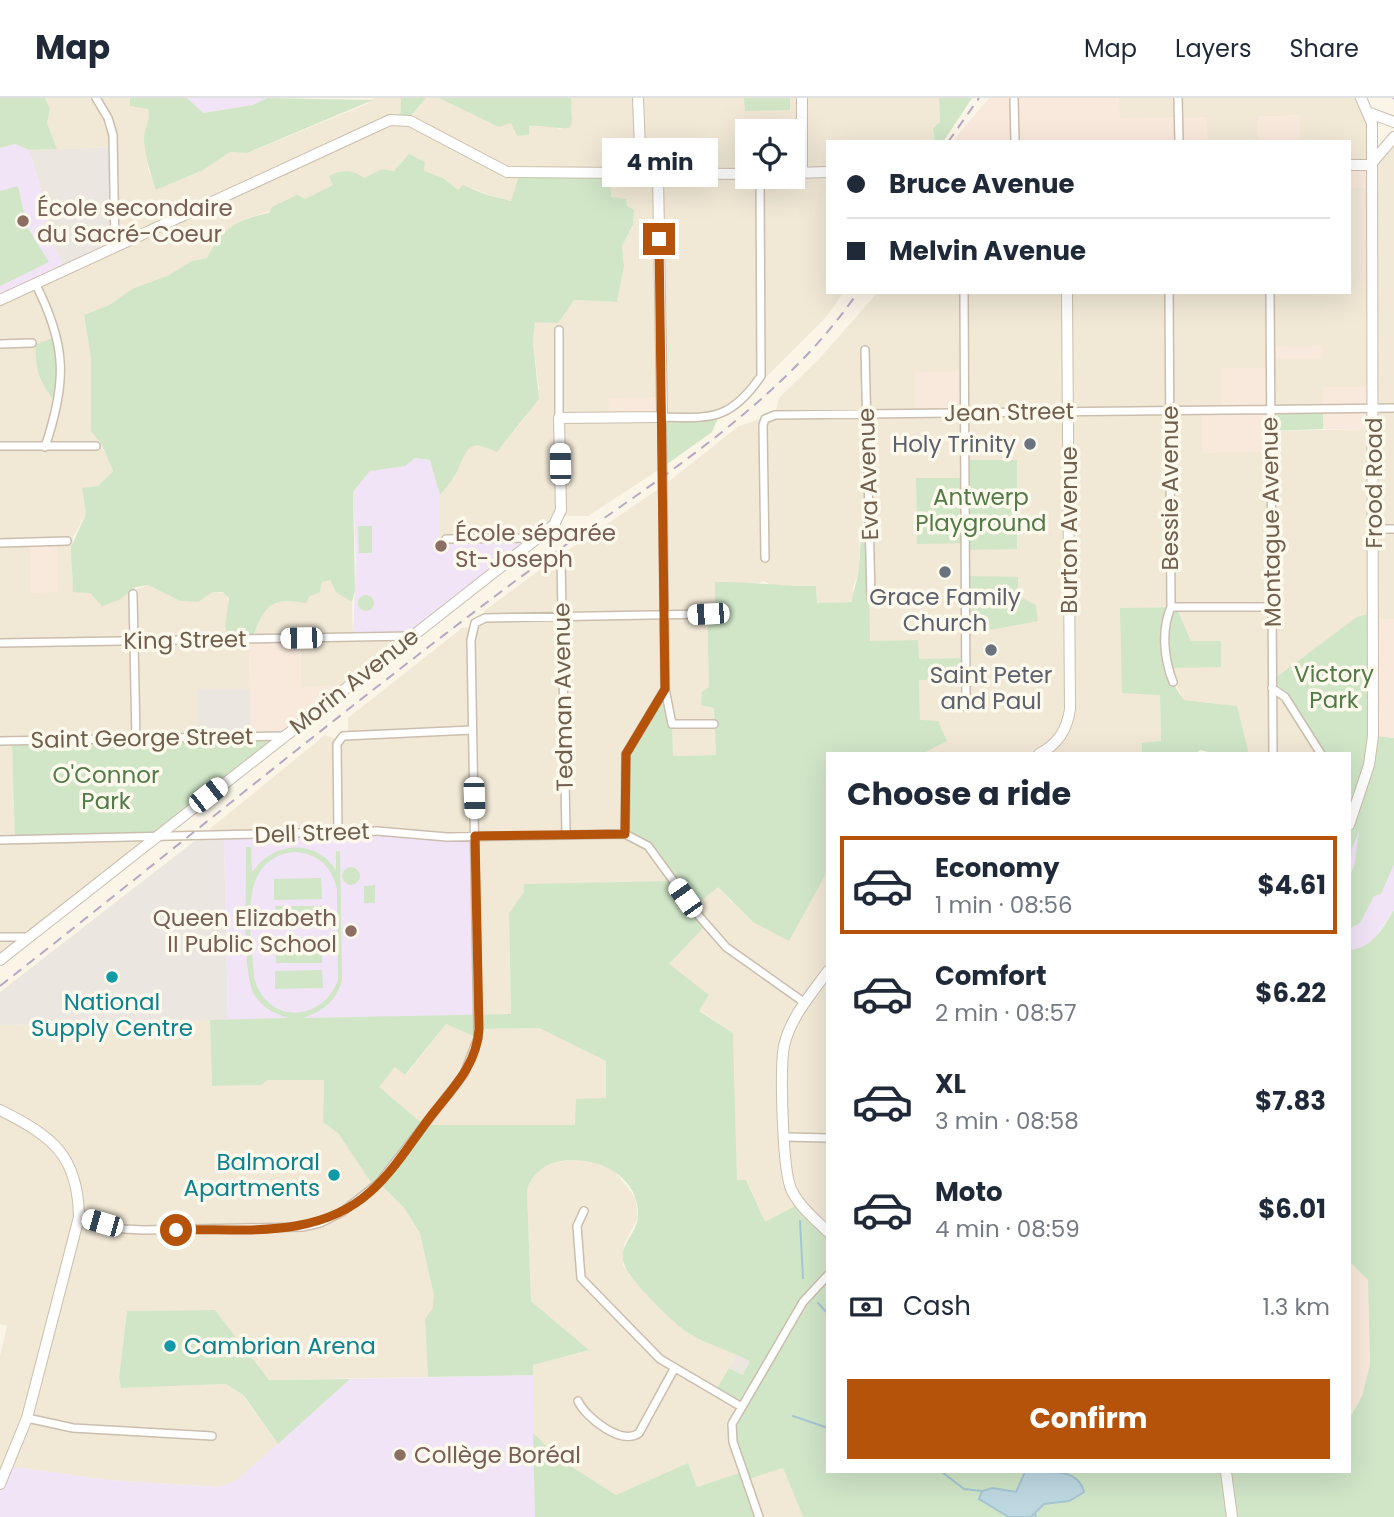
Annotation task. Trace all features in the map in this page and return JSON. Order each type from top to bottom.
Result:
[{"type":"street","points":[[96,98],[108,118],[113,135],[116,247]]},
{"type":"street","points":[[638,98],[640,174]]},
{"type":"street","points":[[801,119],[802,98]]},
{"type":"street","points":[[1014,98],[1015,140]]},
{"type":"street","points":[[1178,98],[1179,140]]},
{"type":"street","points":[[1361,98],[1370,113],[1394,122]]},
{"type":"street","name":"Frood Road","points":[[1353,800],[1369,765],[1373,736],[1375,529],[1370,113]]},
{"type":"street","points":[[0,300],[249,183],[397,119],[410,121],[507,172],[735,174]]},
{"type":"street","points":[[1351,165],[1370,165],[1394,136]]},
{"type":"street","points":[[805,173],[826,172]]},
{"type":"street","points":[[659,174],[665,689],[672,724],[714,724]]},
{"type":"street","points":[[559,418],[713,418],[752,390],[762,370],[760,189]]},
{"type":"street","points":[[35,283],[54,324],[60,368],[60,400],[45,447]]},
{"type":"street","points":[[964,294],[966,707]]},
{"type":"street","name":"Burton Avenue","points":[[1042,752],[1058,741],[1069,721],[1070,709],[1067,294]]},
{"type":"street","name":"Bessie Avenue","points":[[1169,294],[1171,607],[1165,634],[1167,663],[1172,682]]},
{"type":"street","name":"Montague Avenue","points":[[1270,294],[1273,752]]},
{"type":"street","name":"Morin Avenue","points":[[0,960],[538,538],[561,516],[559,330]]},
{"type":"street","points":[[0,344],[32,343]]},
{"type":"street","name":"Eva Avenue","points":[[865,350],[872,598]]},
{"type":"street","name":"Jean Street","points":[[765,558],[765,419],[775,415],[1394,408]]},
{"type":"street","points":[[0,446],[96,446]]},
{"type":"street","points":[[1375,529],[1394,529]]},
{"type":"street","points":[[446,539],[538,538]]},
{"type":"street","points":[[0,543],[67,541]]},
{"type":"street","name":"Tedman Avenue","points":[[561,559],[566,834]]},
{"type":"street","points":[[133,593],[136,738]]},
{"type":"street","points":[[1171,607],[1273,607]]},
{"type":"street","points":[[79,1217],[124,1229],[143,1230],[302,1227],[332,1217],[370,1192],[464,1074],[476,1048],[479,1029],[472,628],[485,618],[708,614]]},
{"type":"street","name":"King Street","points":[[0,643],[411,636]]},
{"type":"street","points":[[1272,688],[1285,697],[1320,752]]},
{"type":"street","points":[[665,689],[626,754],[625,834],[648,846],[699,916],[726,947],[805,1003]]},
{"type":"street","points":[[338,832],[338,740],[349,734],[472,730]]},
{"type":"street","name":"Saint George Street","points":[[0,741],[284,736]]},
{"type":"street","name":"Dell Street","points":[[0,840],[338,832],[475,836],[625,834]]},
{"type":"street","points":[[0,937],[28,937]]},
{"type":"street","points":[[826,974],[792,1023],[784,1046],[785,1173],[792,1192],[826,1229]]},
{"type":"street","points":[[0,1110],[36,1129],[64,1155],[76,1183],[79,1217],[27,1418],[0,1484]]},
{"type":"street","points":[[785,1137],[826,1138]]},
{"type":"street","points":[[584,1211],[576,1226],[580,1278],[674,1369],[740,1406]]},
{"type":"street","points":[[759,1517],[732,1436],[732,1424],[740,1406],[803,1302],[826,1277]]},
{"type":"street","points":[[578,1401],[590,1416],[618,1434],[630,1438],[639,1433],[674,1369]]},
{"type":"street","points":[[27,1418],[73,1428],[212,1436]]},
{"type":"street","points":[[1226,1473],[1233,1517]]},
{"type":"shaded area","points":[[45,98],[130,98],[130,106],[148,108],[150,121],[144,131],[148,169],[156,190],[203,170],[230,152],[247,153],[367,104],[373,98],[401,98],[400,113],[407,120],[426,98],[439,98],[481,118],[511,123],[517,136],[529,135],[529,126],[549,125],[560,129],[572,122],[571,98],[939,98],[940,123],[933,128],[935,140],[826,140],[826,294],[843,294],[826,317],[751,392],[718,418],[662,418],[663,467],[588,516],[560,516],[538,538],[440,538],[440,495],[459,467],[464,451],[470,446],[501,447],[527,415],[539,389],[533,342],[535,322],[574,300],[617,302],[624,266],[622,246],[633,226],[634,210],[501,200],[472,188],[458,190],[443,178],[423,171],[423,165],[388,172],[382,169],[371,177],[333,185],[304,200],[245,219],[207,258],[192,261],[167,276],[134,288],[109,305],[84,315],[91,358],[91,431],[102,445],[113,471],[98,486],[82,489],[86,514],[73,537],[72,580],[97,598],[100,605],[119,600],[125,593],[148,585],[180,601],[198,602],[213,592],[227,593],[229,613],[225,626],[249,638],[250,689],[198,689],[198,737],[153,838],[0,959],[0,299],[114,147],[57,149],[47,123],[50,109]]},
{"type":"shaded area","points":[[187,98],[267,98],[253,105],[203,113]]},
{"type":"shaded area","points":[[989,98],[1119,98],[1120,118],[1207,117],[1207,140],[954,140]]},
{"type":"shaded area","points":[[1119,98],[1362,98],[1370,113],[1371,162],[1394,136],[1394,619],[1376,619],[1275,679],[1325,752],[1248,752],[1237,706],[1184,700],[1167,668],[1221,641],[1191,641],[1176,607],[1162,607],[1126,608],[1160,695],[1161,742],[1142,743],[1142,752],[925,752],[929,749],[920,721],[919,679],[964,678],[964,658],[919,659],[917,640],[870,641],[860,540],[859,572],[853,586],[853,602],[817,603],[816,586],[775,587],[764,581],[715,603],[707,614],[709,687],[701,704],[714,707],[716,755],[673,756],[672,723],[640,839],[674,881],[525,892],[509,913],[511,1014],[478,1015],[475,836],[201,836],[325,735],[338,740],[348,734],[348,718],[462,628],[472,627],[485,618],[484,611],[552,561],[663,486],[739,426],[775,414],[779,398],[820,358],[876,294],[1351,294],[1351,188],[1371,188],[1351,166],[1351,140],[1300,140],[1299,115],[1258,117],[1259,140],[1207,140],[1206,117],[1119,118]],"holes":[[[1323,408],[1374,429],[1271,431],[1221,409]],[[967,478],[917,543],[916,479]],[[1036,605],[1038,621],[996,629]]]},
{"type":"shaded area","points":[[1300,115],[1300,140],[1259,140],[1258,117]]},
{"type":"shaded area","name":"École secondaire du Sacré-Coeur","points":[[15,144],[29,150],[50,219],[43,222],[65,269],[0,299],[0,148]]},
{"type":"shaded area","points":[[114,147],[116,247],[65,269],[43,222],[50,219],[29,150]]},
{"type":"shaded area","points":[[1351,164],[1369,164],[1371,188],[1351,188]]},
{"type":"shaded area","points":[[1322,346],[1322,359],[1270,359],[1270,347]]},
{"type":"shaded area","points":[[1221,368],[1270,368],[1271,452],[1202,453],[1202,409],[1221,408]]},
{"type":"shaded area","points":[[965,371],[966,412],[915,412],[915,372]]},
{"type":"shaded area","points":[[1323,387],[1374,387],[1374,429],[1323,429]]},
{"type":"shaded area","points":[[661,397],[661,417],[609,417],[609,398]]},
{"type":"shaded area","name":"École séparée St-Joseph","points":[[415,458],[429,460],[435,469],[440,495],[440,538],[538,538],[411,635],[353,636],[356,559],[353,492],[370,471]]},
{"type":"shaded area","points":[[30,542],[57,542],[58,592],[30,593]]},
{"type":"shaded area","points":[[331,579],[352,602],[353,636],[411,635],[346,686],[301,687],[300,637],[253,638],[260,615],[271,604],[282,599],[306,602],[322,582]]},
{"type":"shaded area","points":[[1376,619],[1394,619],[1394,738],[1376,736]]},
{"type":"shaded area","points":[[300,637],[301,687],[346,686],[283,735],[251,736],[249,638]]},
{"type":"shaded area","points":[[197,689],[250,689],[251,736],[198,737]]},
{"type":"shaded area","points":[[1394,787],[1394,910],[1373,941],[1362,949],[1351,950],[1351,850],[1365,810]]},
{"type":"shaded area","name":"Queen Elizabeth II Public School","points":[[377,831],[475,836],[478,1015],[228,1020],[224,836]]},
{"type":"shaded area","points":[[201,836],[224,836],[228,1020],[0,1025],[0,992]]},
{"type":"shaded area","points":[[826,872],[826,1231],[765,1223],[747,1181],[737,1180],[733,1033],[699,1010],[669,964],[706,925],[693,908],[718,886],[732,903]]},
{"type":"shaded area","points":[[210,1020],[212,1086],[261,1085],[267,1080],[324,1080],[323,1122],[338,1133],[374,1187],[378,1183],[405,1209],[420,1235],[434,1296],[434,1308],[425,1319],[428,1377],[269,1380],[215,1310],[127,1311],[119,1378],[121,1388],[226,1384],[243,1396],[278,1444],[237,1480],[219,1487],[108,1480],[8,1466],[0,1483],[0,1356],[7,1326],[0,1324],[0,1025]]},
{"type":"shaded area","points":[[446,1024],[478,1038],[479,1029],[539,1028],[606,1061],[606,1099],[576,1125],[424,1125],[378,1087],[395,1067],[406,1075]]},
{"type":"shaded area","points":[[582,1159],[597,1161],[613,1169],[635,1197],[638,1218],[624,1244],[623,1265],[631,1277],[687,1332],[737,1354],[715,1391],[740,1405],[743,1472],[697,1487],[688,1463],[616,1495],[561,1460],[533,1433],[533,1365],[589,1350],[531,1301],[527,1189],[531,1178],[541,1168],[558,1162]]},
{"type":"shaded area","points":[[1351,1263],[1368,1280],[1370,1365],[1362,1396],[1351,1415]]},
{"type":"shaded area","points":[[737,1354],[751,1361],[743,1375],[729,1368]]},
{"type":"shaded area","name":"Collège Boréal","points":[[533,1375],[535,1517],[0,1517],[0,1483],[8,1466],[108,1480],[219,1487],[237,1480],[350,1379]]},
{"type":"shaded area","points":[[783,1468],[803,1517],[758,1517],[746,1480]]},
{"type":"green space","points":[[0,98],[45,98],[50,109],[47,123],[57,149],[29,150],[15,144],[0,148]]},
{"type":"green space","points":[[130,98],[187,98],[203,113],[253,105],[267,98],[373,100],[247,153],[230,152],[203,170],[156,190],[144,143],[148,109],[130,106]]},
{"type":"green space","points":[[401,98],[426,98],[407,120],[400,119]]},
{"type":"green space","points":[[439,98],[571,98],[572,122],[569,128],[529,126],[529,135],[517,136],[511,123],[499,127]]},
{"type":"green space","points":[[744,98],[790,98],[790,110],[745,111]]},
{"type":"green space","points":[[939,98],[972,98],[944,140],[935,140],[933,128],[940,122]]},
{"type":"green space","points":[[409,154],[425,162],[424,171],[443,178],[458,190],[463,185],[511,201],[520,173],[610,173],[611,197],[626,199],[627,206],[634,210],[633,225],[622,246],[624,266],[617,302],[574,300],[558,323],[535,322],[533,342],[539,399],[497,452],[482,446],[469,449],[440,495],[430,460],[415,458],[405,466],[370,471],[353,492],[355,590],[352,602],[336,592],[330,580],[322,582],[320,592],[310,596],[306,603],[284,601],[270,606],[261,618],[253,638],[228,638],[225,626],[229,598],[223,592],[213,592],[198,602],[180,601],[148,585],[136,587],[119,600],[102,606],[90,593],[73,592],[71,547],[86,514],[82,488],[98,486],[113,471],[102,445],[91,431],[91,358],[84,315],[109,305],[134,288],[167,276],[192,261],[207,258],[218,240],[231,227],[269,213],[272,207],[297,195],[305,199],[333,185],[329,176],[347,171],[364,178],[382,169],[394,171]]},
{"type":"green space","points":[[18,186],[27,227],[49,262],[0,286],[0,191]]},
{"type":"green space","points":[[56,337],[58,405],[47,391],[36,362],[36,344]]},
{"type":"green space","points":[[1271,408],[1323,408],[1323,429],[1271,431]]},
{"type":"green space","points":[[662,418],[718,418],[712,432],[663,467]]},
{"type":"green space","name":"Antwerp Playground","points":[[967,460],[1017,460],[1017,549],[967,550],[967,543],[917,544],[916,478],[966,478]]},
{"type":"green space","points":[[868,523],[870,641],[918,640],[919,659],[964,658],[964,678],[919,680],[920,720],[938,721],[947,741],[926,752],[826,752],[826,874],[789,941],[753,922],[718,887],[693,908],[706,925],[669,964],[709,995],[699,1011],[733,1033],[737,1180],[746,1180],[765,1222],[801,1203],[826,1229],[826,1473],[1351,1473],[1351,1415],[1362,1396],[1370,1365],[1368,1280],[1351,1263],[1351,950],[1371,941],[1394,910],[1394,1517],[803,1517],[783,1468],[746,1480],[758,1517],[535,1517],[533,1433],[561,1460],[616,1495],[688,1463],[697,1487],[742,1472],[731,1436],[740,1405],[715,1391],[729,1368],[743,1375],[750,1361],[687,1332],[657,1305],[630,1275],[625,1266],[623,1250],[634,1231],[638,1216],[637,1201],[631,1189],[622,1178],[599,1164],[571,1160],[542,1168],[527,1189],[531,1301],[589,1350],[533,1365],[533,1375],[428,1377],[425,1319],[433,1308],[434,1296],[420,1234],[405,1209],[379,1183],[374,1187],[338,1133],[323,1122],[324,1080],[268,1080],[261,1085],[212,1086],[210,1020],[288,1018],[261,1003],[250,982],[246,945],[246,847],[251,847],[252,873],[260,862],[271,855],[294,848],[317,852],[336,870],[336,851],[340,851],[342,981],[327,1005],[303,1018],[511,1014],[509,913],[524,892],[524,884],[674,881],[656,856],[625,834],[625,762],[665,689],[672,723],[673,756],[716,755],[714,708],[701,705],[702,692],[709,687],[707,613],[715,607],[715,582],[816,586],[817,603],[852,602],[861,539]],"holes":[[[294,852],[322,862],[335,881],[338,980],[330,994],[319,1005],[294,1013],[281,1010],[260,992],[254,977],[250,921],[254,884],[262,869],[275,858]],[[446,1024],[478,1038],[479,1029],[539,1028],[606,1061],[606,1098],[576,1099],[575,1125],[424,1125],[379,1087],[395,1067],[405,1075]]]},
{"type":"green space","points":[[358,526],[372,526],[372,553],[359,553]]},
{"type":"green space","points":[[967,576],[1018,577],[1018,596],[1036,605],[1038,621],[996,629],[965,631]]},
{"type":"green space","points":[[363,595],[369,595],[374,603],[372,609],[363,611],[358,606],[358,600]]},
{"type":"green space","points":[[1176,607],[1191,641],[1221,641],[1221,667],[1168,668],[1172,682],[1184,700],[1237,706],[1248,752],[1142,752],[1142,743],[1161,741],[1160,695],[1122,693],[1120,608]]},
{"type":"green space","name":"Victory Park","points":[[1376,612],[1376,736],[1394,738],[1394,864],[1381,894],[1374,896],[1360,923],[1351,928],[1351,873],[1359,831],[1351,851],[1351,752],[1325,752],[1274,679],[1357,617]]},
{"type":"green space","name":"O'Connor Park","points":[[283,735],[153,838],[15,839],[12,740]]},
{"type":"green space","points":[[351,867],[357,870],[360,876],[357,882],[351,885],[345,882],[342,876],[345,870]]},
{"type":"green space","points":[[321,878],[322,899],[274,900],[274,879]]},
{"type":"green space","points":[[375,885],[375,903],[364,903],[364,886]]},
{"type":"green space","points":[[275,906],[322,906],[322,927],[275,927]]},
{"type":"green space","points":[[275,944],[322,944],[322,963],[276,963]]},
{"type":"green space","points":[[322,970],[323,988],[275,989],[275,971]]},
{"type":"green space","points":[[215,1310],[269,1380],[350,1379],[278,1444],[244,1396],[226,1384],[121,1388],[119,1378],[127,1311]]},
{"type":"water","points":[[1025,1473],[1060,1473],[1075,1478],[1084,1492],[1069,1501],[1044,1504],[1031,1517],[1009,1517],[979,1499],[982,1491],[993,1488],[1016,1492]]},
{"type":"waterway","points":[[800,1221],[803,1278]]},
{"type":"waterway","points":[[818,1303],[826,1312]]},
{"type":"waterway","points":[[793,1416],[826,1427]]},
{"type":"waterway","points":[[943,1473],[964,1489],[982,1491]]},
{"type":"waterway","points":[[1035,1513],[1036,1517]]},
{"type":"railway","points":[[949,140],[979,98]]},
{"type":"railway","points":[[0,986],[435,642],[738,419],[782,380],[823,338],[856,294]]},
{"type":"place","name":"École secondaire du Sacré-Coeur","points":[[23,221]]},
{"type":"place","name":"Holy Trinity","points":[[1030,444]]},
{"type":"place","name":"École séparée St-Joseph","points":[[441,546]]},
{"type":"place","name":"Grace Family Church","points":[[945,572]]},
{"type":"place","name":"Saint Peter and Paul","points":[[991,650]]},
{"type":"place","name":"Queen Elizabeth II Public School","points":[[351,931]]},
{"type":"place","name":"National Supply Centre","points":[[112,977]]},
{"type":"place","name":"Balmoral Apartments","points":[[334,1175]]},
{"type":"place","name":"Cambrian Arena","points":[[170,1346]]},
{"type":"place","name":"Collège Boréal","points":[[400,1455]]},
{"type":"route","points":[[176,1230],[313,1225],[342,1212],[370,1192],[464,1074],[476,1048],[479,1029],[475,836],[625,834],[626,754],[665,689],[659,239]]}]
